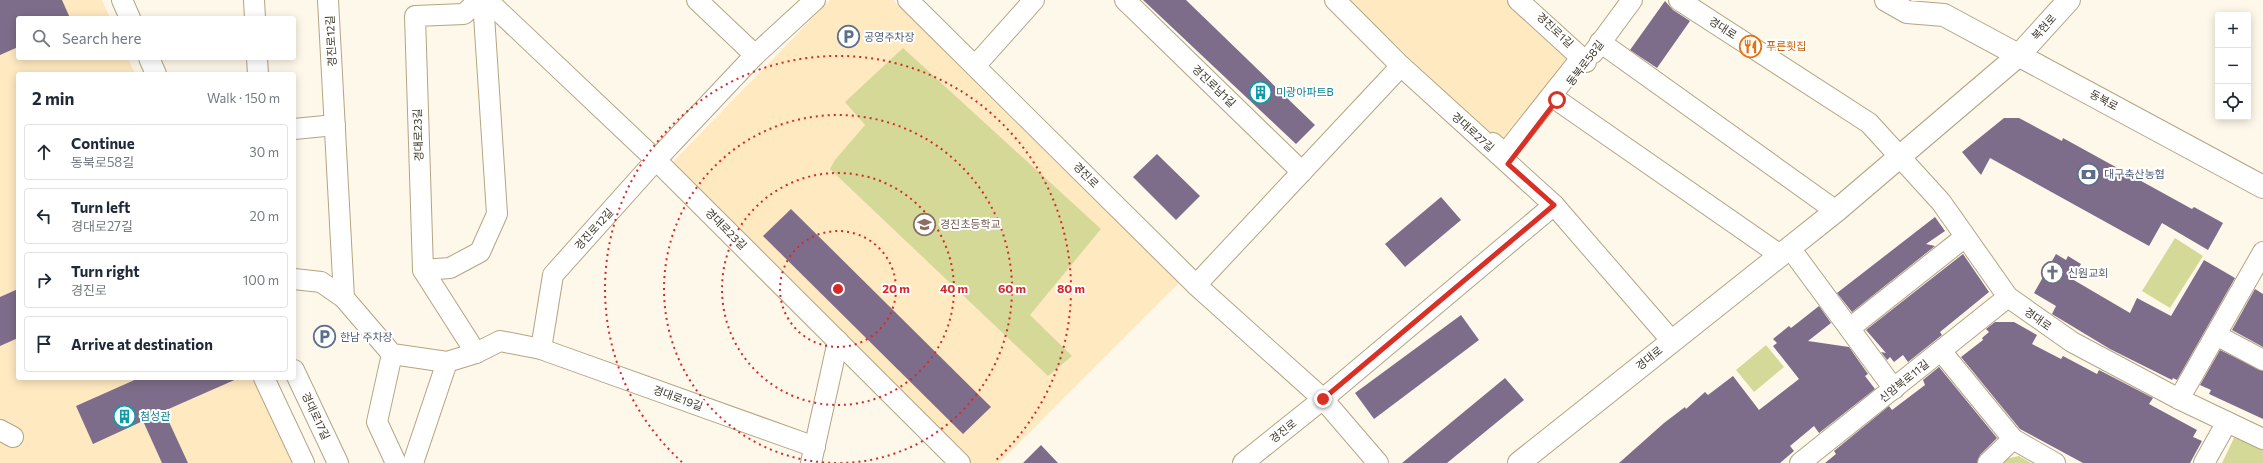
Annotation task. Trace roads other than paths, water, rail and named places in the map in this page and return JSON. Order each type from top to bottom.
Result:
[{"type":"main road","name":"동북로","points":[[1886,0],[1907,12],[1938,8],[2019,55],[2263,187]]},
{"type":"main road","name":"복현로","points":[[2019,55],[2068,0]]},
{"type":"main road","name":"경대로","points":[[1519,463],[1671,340],[1836,210],[2019,55]]},
{"type":"street","points":[[122,0],[129,16]]},
{"type":"street","points":[[254,0],[255,16]]},
{"type":"street","name":"경진로12길","points":[[328,0],[344,298]]},
{"type":"street","name":"경대로23길","points":[[423,270],[415,16],[464,14],[479,0]]},
{"type":"street","points":[[476,353],[423,270],[450,268],[480,252],[497,214],[483,0]]},
{"type":"street","name":"경대로23길","points":[[486,0],[656,160],[960,463]]},
{"type":"street","points":[[697,0],[755,55]]},
{"type":"street","name":"경진로12길","points":[[541,349],[553,275],[656,160],[755,55],[815,0]]},
{"type":"street","points":[[975,66],[1034,0]]},
{"type":"street","name":"경진로남1길","points":[[1125,0],[1302,172]]},
{"type":"street","name":"경대로27길","points":[[1335,0],[1401,66],[1554,205],[1671,340]]},
{"type":"street","points":[[1342,0],[1505,154],[1585,60],[1518,0]]},
{"type":"street","name":"경진로1길","points":[[1522,0],[1585,60]]},
{"type":"street","name":"동북로58길","points":[[1508,164],[1557,100],[1585,60],[1632,0]]},
{"type":"street","name":"경대로","points":[[1679,0],[1869,123],[1941,202],[2008,297],[2072,342],[2180,399],[2263,439]]},
{"type":"street","name":"경진로","points":[[916,3],[975,66],[1196,285],[1323,399],[1378,463]]},
{"type":"street","points":[[1600,42],[1836,210]]},
{"type":"street","points":[[150,60],[155,72]]},
{"type":"street","points":[[257,60],[258,72]]},
{"type":"street","points":[[1196,285],[1401,66]]},
{"type":"street","points":[[1557,100],[1785,251],[1850,328],[1894,389]]},
{"type":"street","points":[[296,129],[335,125]]},
{"type":"street","name":"경진로","points":[[1242,463],[1323,399],[1554,205]]},
{"type":"street","points":[[1850,328],[1965,237]]},
{"type":"street","points":[[2180,399],[2263,252]]},
{"type":"street","points":[[296,279],[321,282],[344,298],[392,354],[448,362],[476,353],[500,340],[541,349]]},
{"type":"street","name":"신암북로11길","points":[[1800,463],[2008,297]]},
{"type":"street","points":[[2216,335],[2263,360]]},
{"type":"street","name":"경대로19길","points":[[541,349],[813,455],[838,340]]},
{"type":"street","points":[[1941,350],[2013,439],[2055,463]]},
{"type":"street","points":[[392,354],[377,422],[396,463]]},
{"type":"street","points":[[413,463],[448,362]]},
{"type":"street","name":"경대로17길","points":[[296,374],[338,463]]},
{"type":"street","points":[[265,380],[304,463]]},
{"type":"street","points":[[2204,463],[2227,422]]},
{"type":"street","points":[[1988,463],[2013,439]]},
{"type":"place","name":"공영주차장","points":[[848,37]]},
{"type":"place","name":"푸른횟집","points":[[1751,46]]},
{"type":"place","name":"미광아파트B","points":[[1261,92]]},
{"type":"place","name":"대구축산농협","points":[[2089,174]]},
{"type":"place","name":"경진초등학교","points":[[924,224]]},
{"type":"place","name":"신원교회","points":[[2052,273]]},
{"type":"place","name":"한남 주차장","points":[[324,337]]},
{"type":"place","name":"첨성관","points":[[124,416]]}]
